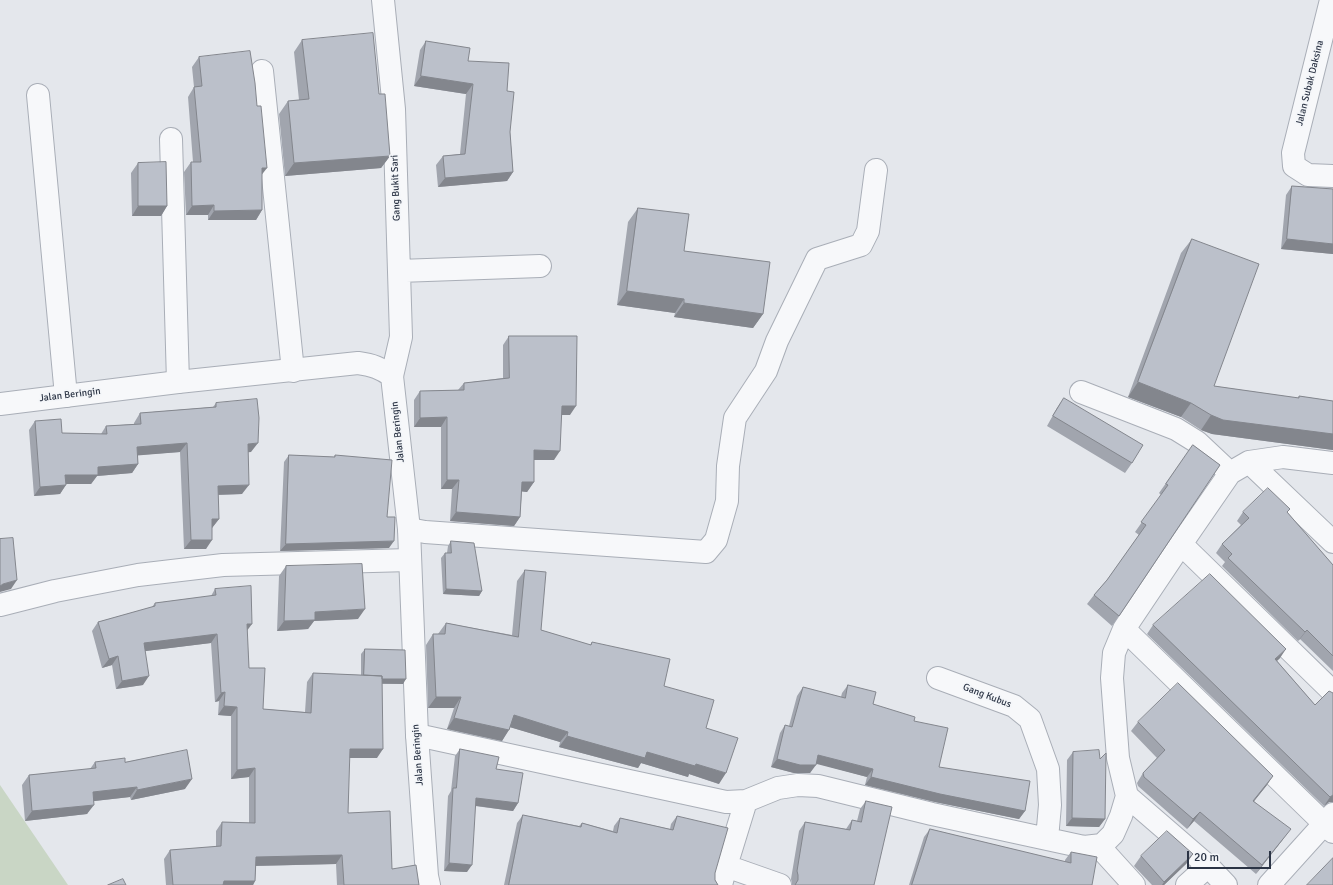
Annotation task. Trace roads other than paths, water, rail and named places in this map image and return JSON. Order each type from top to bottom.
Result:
[{"type":"street","name":"Gang Bukit Sari","points":[[383,0],[394,109],[401,337],[392,376]]},
{"type":"street","name":"Jalan Subak Daksina","points":[[1331,0],[1324,67],[1293,153],[1294,166],[1308,175],[1333,176]]},
{"type":"street","points":[[262,71],[293,371]]},
{"type":"street","points":[[38,95],[66,396]]},
{"type":"street","points":[[171,139],[178,382]]},
{"type":"street","points":[[409,529],[425,532],[706,552],[716,540],[727,501],[728,466],[735,418],[766,371],[777,341],[817,259],[861,245],[868,231],[876,170]]},
{"type":"street","points":[[399,271],[540,266]]},
{"type":"street","name":"Jalan Beringin","points":[[0,404],[178,382],[358,363],[371,365],[382,369],[392,376],[409,529],[416,735],[426,869],[429,885]]},
{"type":"street","points":[[1081,392],[1176,429],[1197,442],[1230,473]]},
{"type":"street","points":[[416,735],[726,802],[746,801],[778,788],[798,785],[818,786],[932,814],[1084,847],[1102,845],[1113,834],[1121,816],[1127,796],[1118,758],[1112,678],[1114,653],[1124,629],[1180,544],[1230,473],[1250,462],[1283,457],[1333,463]]},
{"type":"street","points":[[1250,462],[1333,542]]},
{"type":"street","points":[[1180,544],[1333,692]]},
{"type":"street","points":[[0,605],[55,591],[138,575],[223,566],[410,560]]},
{"type":"street","points":[[1124,629],[1330,823],[1269,885]]},
{"type":"street","name":"Gang Kubus","points":[[938,678],[1014,706],[1030,719],[1048,769],[1050,805],[1047,839]]},
{"type":"street","points":[[1127,796],[1208,866],[1226,885]]},
{"type":"street","points":[[746,801],[724,875],[780,885]]},
{"type":"street","points":[[1102,845],[1105,853],[1134,885]]},
{"type":"street","points":[[1187,885],[1208,866]]}]
